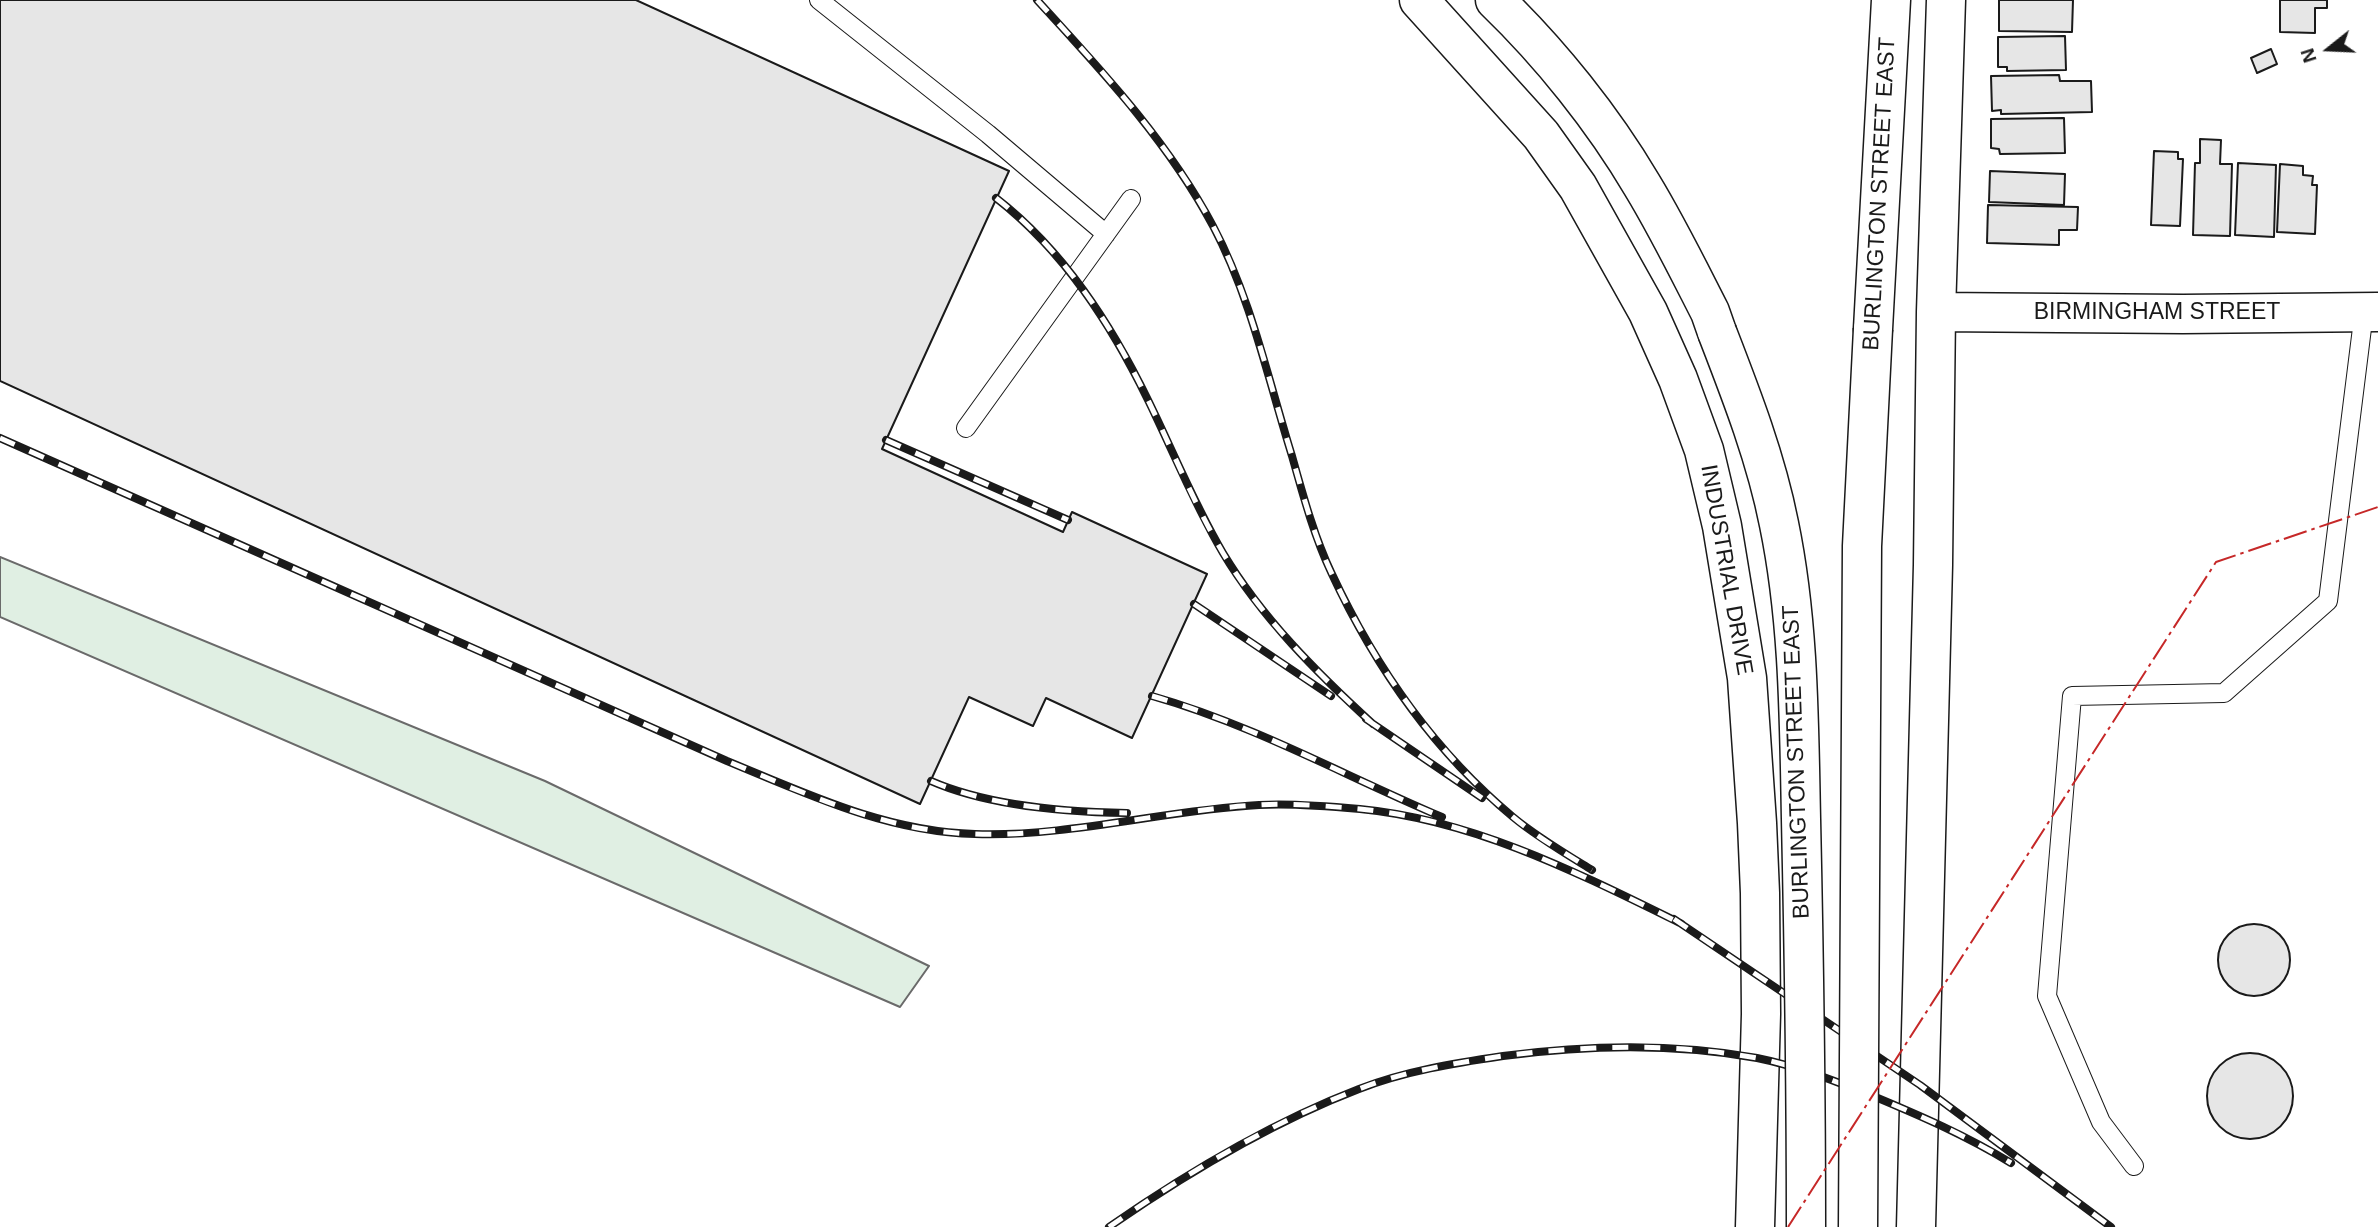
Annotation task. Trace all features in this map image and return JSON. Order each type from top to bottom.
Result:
[{"type":"street","name":"INDUSTRIAL DRIVE","points":[[1419,0],[1541,135],[1578,187],[1648,312],[1678,379],[1704,450],[1723,526],[1747,678],[1757,823],[1760,1014],[1755,1227]]},
{"type":"street","name":"BURLINGTON STREET EAST","points":[[1495,0],[1532,35],[1583,100],[1641,183],[1682,258],[1710,312],[1762,458],[1779,522],[1790,590],[1801,742],[1806,1007],[1805,1227]]},
{"type":"street","name":"BURLINGTON STREET EAST","points":[[1858,1227],[1862,546],[1891,0]]},
{"type":"street","points":[[1913,1222],[1933,565],[1936,312],[1946,0]]},
{"type":"street","name":"BIRMINGHAM STREET","points":[[1936,312],[2371,312]]},
{"type":"lane","points":[[819,0],[988,134],[1106,234]]},
{"type":"lane","points":[[966,428],[1131,199]]},
{"type":"lane","points":[[2134,1166],[2101,1122],[2047,996],[2072,696],[2224,693],[2328,601],[2371,312]]},
{"type":"green space","points":[[0,557],[545,781],[929,966],[900,1007],[0,617]]},
{"type":"building","points":[[0,0],[636,0],[1009,171],[882,449],[1063,532],[1072,512],[1207,574],[1132,738],[1046,698],[1033,726],[969,697],[920,804],[0,381]]},
{"type":"building","points":[[1999,0],[2073,0],[2072,32],[1999,31]]},
{"type":"building","points":[[2280,0],[2327,0],[2327,8],[2315,8],[2315,33],[2280,32]]},
{"type":"building","points":[[2065,36],[2066,70],[2007,71],[2007,67],[1998,67],[1998,37]]},
{"type":"building","points":[[2271,49],[2277,64],[2257,73],[2251,58]]},
{"type":"building","points":[[2059,75],[2060,81],[2091,81],[2092,112],[2001,114],[2001,110],[1992,111],[1991,76]]},
{"type":"building","points":[[2064,118],[2065,153],[2000,154],[1999,149],[1991,148],[1991,119]]},
{"type":"building","points":[[2200,139],[2221,140],[2220,164],[2232,164],[2230,236],[2193,235],[2195,163],[2200,163]]},
{"type":"building","points":[[2154,151],[2178,152],[2178,159],[2183,159],[2180,226],[2151,225]]},
{"type":"building","points":[[2238,163],[2276,165],[2274,237],[2235,235]]},
{"type":"building","points":[[2280,164],[2303,166],[2303,175],[2313,176],[2312,185],[2317,185],[2315,234],[2277,232]]},
{"type":"building","points":[[1990,171],[2065,174],[2064,205],[1989,202]]},
{"type":"building","points":[[1988,205],[2078,207],[2077,230],[2059,230],[2059,245],[1987,243]]},
{"type":"building","points":[[2254,924],[2274,930],[2284,940],[2290,960],[2284,980],[2274,990],[2254,996],[2234,990],[2224,980],[2218,960],[2224,940],[2234,930]]},
{"type":"building","points":[[2250,1053],[2274,1060],[2286,1072],[2293,1096],[2286,1120],[2274,1132],[2250,1139],[2226,1132],[2214,1120],[2207,1096],[2214,1072],[2226,1060]]},
{"type":"railway","points":[[1037,0],[1132,107],[1176,165],[1213,226],[1248,310],[1319,544],[1348,607],[1387,673],[1432,735],[1484,791],[1532,831],[1592,870]]},
{"type":"railway","points":[[996,198],[1043,241],[1084,290],[1102,317],[1134,372],[1203,516],[1238,577],[1292,644],[1373,724]]},
{"type":"railway","points":[[0,438],[727,761],[817,798],[879,819],[942,832],[1011,834],[1259,805],[1360,809],[1403,815],[1486,837],[1605,886],[1682,924]]},
{"type":"railway","points":[[886,440],[1068,520]]},
{"type":"railway","points":[[1194,604],[1331,696]]},
{"type":"railway","points":[[1152,696],[1263,736],[1442,817]]},
{"type":"railway","points":[[1366,719],[1482,798]]},
{"type":"railway","points":[[931,781],[953,790],[1002,802],[1078,811],[1127,813]]},
{"type":"railway","points":[[1674,919],[1920,1085],[2111,1227]]},
{"type":"railway","points":[[1109,1227],[1230,1150],[1293,1117],[1359,1089],[1412,1072],[1448,1065],[1566,1050],[1662,1048],[1726,1053],[1772,1061],[1859,1090],[1961,1135],[2011,1163]]},
{"type":"power","points":[[1788,1227],[2216,562],[2378,507]]}]
